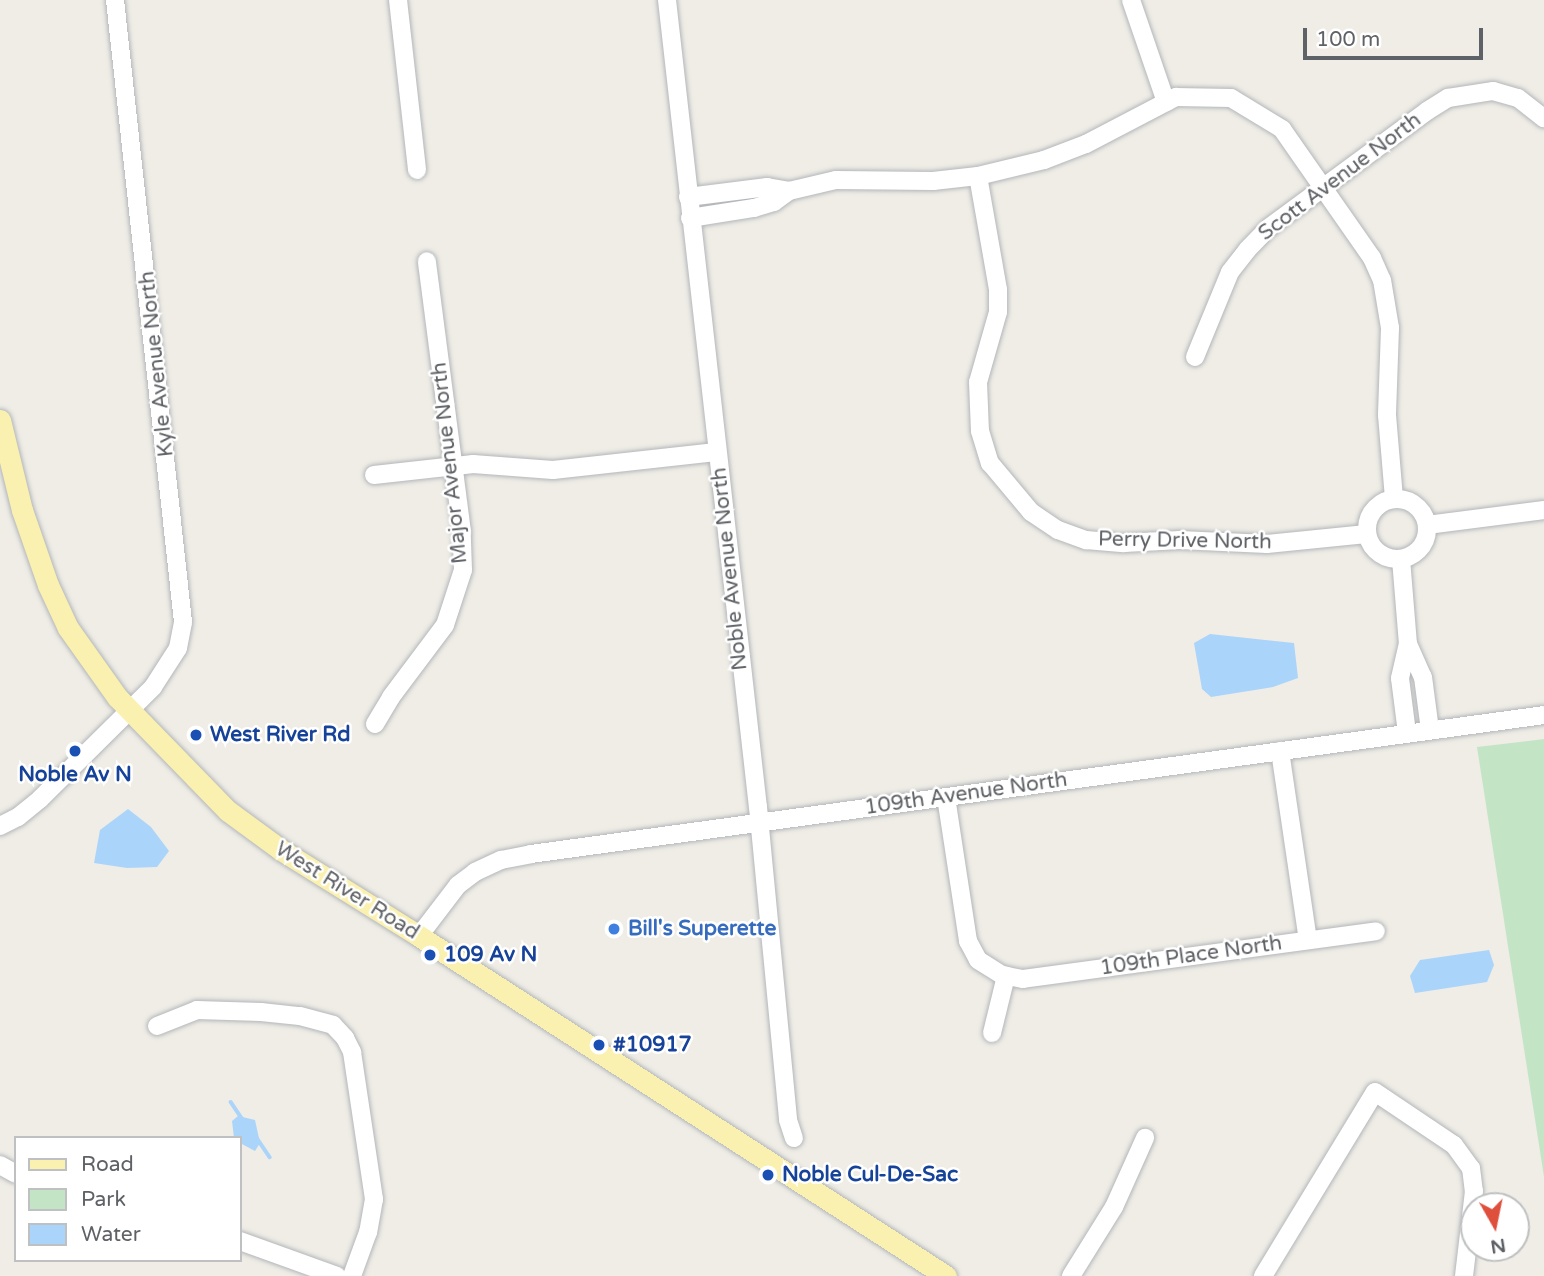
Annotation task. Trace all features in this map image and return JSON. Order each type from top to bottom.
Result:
[{"type":"main road","name":"West River Road","points":[[0,420],[16,491],[57,604],[90,662],[129,710],[228,811],[256,833],[946,1276]]},
{"type":"street","name":"Kyle Avenue North","points":[[115,0],[183,602],[178,648],[170,665],[129,710]]},
{"type":"street","points":[[398,0],[417,170]]},
{"type":"street","name":"Noble Avenue North","points":[[667,0],[759,821],[788,1120],[794,1138]]},
{"type":"street","points":[[1131,0],[1166,102]]},
{"type":"street","name":"Scott Avenue North","points":[[1195,357],[1230,272],[1267,229],[1448,98],[1493,91],[1518,98],[1544,118]]},
{"type":"street","points":[[691,218],[754,208],[774,202],[789,191],[836,180],[933,181],[978,176],[1044,160],[1086,144],[1176,97],[1231,98],[1252,108],[1282,129],[1372,258],[1388,303],[1390,342],[1387,415],[1394,498]]},
{"type":"street","name":"Perry Drive North","points":[[978,176],[998,290],[998,312],[978,382],[980,430],[990,463],[1031,512],[1058,530],[1086,540],[1124,543],[1180,540],[1267,544],[1367,534]]},
{"type":"street","points":[[688,197],[767,187],[789,191]]},
{"type":"street","name":"Major Avenue North","points":[[375,724],[391,697],[445,625],[463,570],[462,531],[426,261]]},
{"type":"street","points":[[374,475],[473,464],[553,470],[716,452]]},
{"type":"street","points":[[1394,498],[1404,499],[1420,508],[1427,525],[1424,544],[1410,556],[1401,559],[1391,559],[1375,550],[1367,534],[1370,514],[1376,506],[1394,498]]},
{"type":"street","points":[[1427,525],[1544,510]]},
{"type":"street","points":[[1401,559],[1408,644],[1400,678],[1407,733]]},
{"type":"street","points":[[1408,644],[1423,677],[1430,730]]},
{"type":"street","points":[[0,826],[18,817],[40,799],[129,710]]},
{"type":"street","name":"109th Avenue North","points":[[419,936],[458,886],[475,872],[501,860],[759,821],[1544,715]]},
{"type":"street","points":[[1280,751],[1308,940]]},
{"type":"street","points":[[946,797],[968,941],[986,967],[1006,976],[992,1033]]},
{"type":"street","name":"109th Place North","points":[[1006,976],[1023,979],[1376,931]]},
{"type":"street","points":[[157,1026],[197,1010],[261,1012],[300,1016],[333,1025],[345,1038],[352,1052],[374,1199],[368,1232],[352,1276]]},
{"type":"street","points":[[1263,1276],[1375,1092],[1454,1145],[1471,1168],[1474,1191],[1464,1276]]},
{"type":"street","points":[[1071,1276],[1114,1207],[1145,1138]]},
{"type":"street","points":[[242,1242],[337,1276]]},
{"type":"green space","points":[[1544,739],[1544,1177],[1477,747]]},
{"type":"water","points":[[1210,634],[1294,643],[1298,678],[1273,687],[1211,697],[1202,689],[1194,643]]},
{"type":"water","points":[[128,809],[151,827],[169,851],[157,867],[127,868],[94,863],[100,830]]},
{"type":"water","points":[[1489,950],[1494,965],[1487,982],[1415,993],[1410,976],[1420,960]]},
{"type":"water","points":[[238,1116],[255,1120],[260,1143],[255,1151],[242,1144],[242,1136],[234,1136],[232,1121]]},
{"type":"waterway","points":[[231,1102],[244,1121]]},
{"type":"waterway","points":[[257,1138],[270,1157]]},
{"type":"place","name":"West River Rd","points":[[196,735]]},
{"type":"place","name":"Noble Av N","points":[[75,751]]},
{"type":"place","name":"Bill's Superette","points":[[614,929]]},
{"type":"place","name":"109 Av N","points":[[430,955]]},
{"type":"place","name":"#10917","points":[[599,1045]]},
{"type":"place","name":"Noble Cul-De-Sac","points":[[768,1175]]}]
